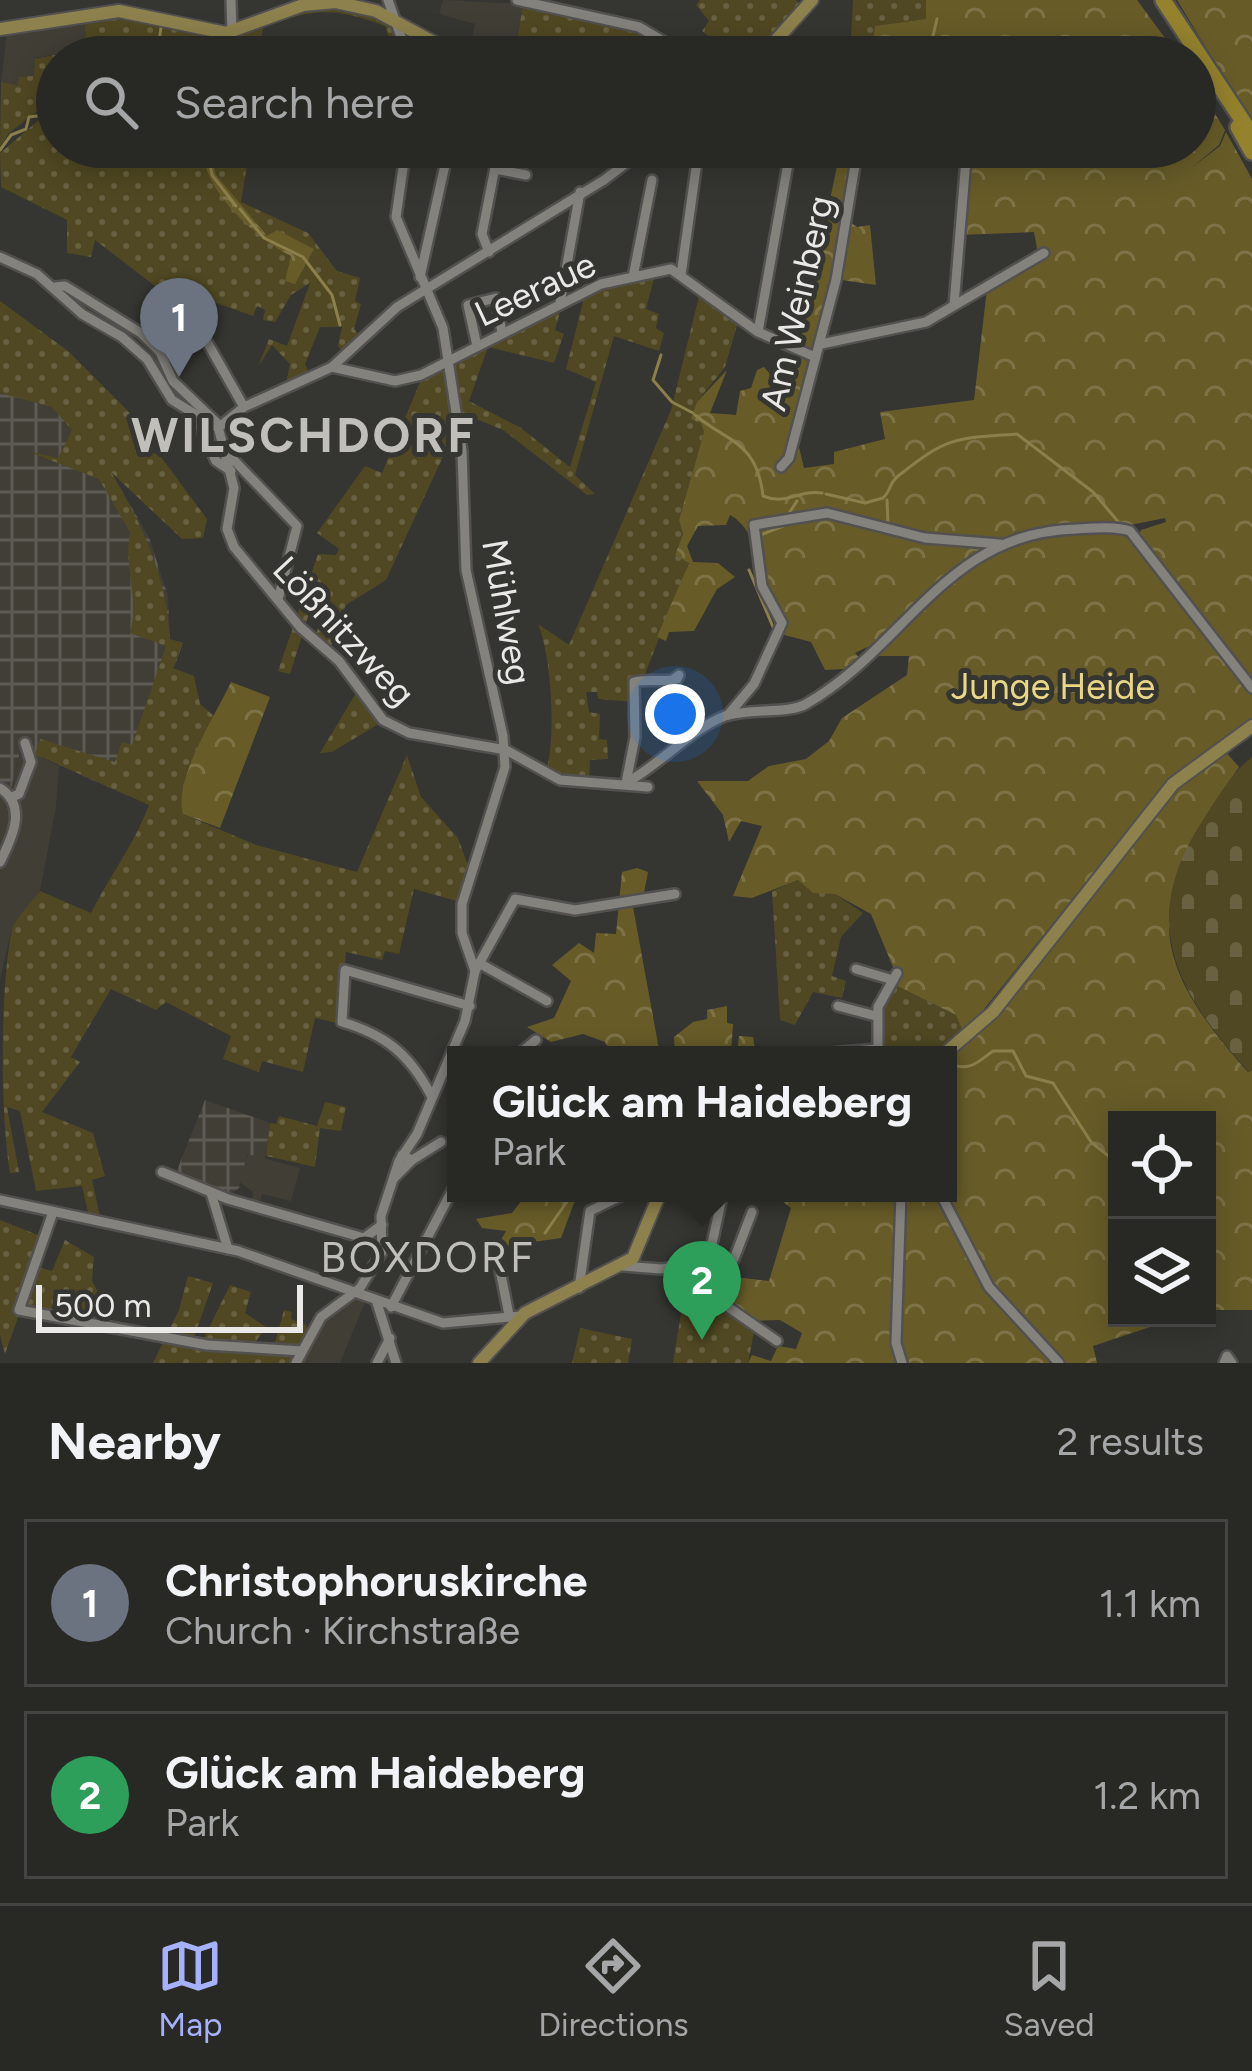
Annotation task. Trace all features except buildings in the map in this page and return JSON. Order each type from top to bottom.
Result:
[{"type":"highway","points":[[1153,0],[1181,36]]},
{"type":"highway","points":[[1163,0],[1184,36]]},
{"type":"highway","points":[[1173,0],[1188,36]]},
{"type":"highway","points":[[1216,84],[1252,135]]},
{"type":"highway","points":[[1216,90],[1252,152]]},
{"type":"main road","points":[[0,28],[119,11],[201,32],[232,32],[302,3],[335,2],[376,11],[424,36]]},
{"type":"main road","points":[[778,36],[805,2]]},
{"type":"main road","points":[[953,1046],[993,1012],[1173,784],[1252,726]]},
{"type":"main road","points":[[479,1363],[515,1316],[623,1266],[644,1243],[657,1202]]},
{"type":"street","points":[[231,0],[232,32]]},
{"type":"street","points":[[376,11],[388,0],[400,36]]},
{"type":"street","points":[[518,0],[639,28],[653,36]]},
{"type":"street","points":[[413,36],[415,31]]},
{"type":"street","name":"Mühlweg","points":[[403,168],[396,217],[441,319],[462,451],[464,562],[506,750],[502,783],[470,867],[461,920],[477,967]]},
{"type":"street","points":[[420,279],[444,168]]},
{"type":"street","points":[[202,433],[244,403],[262,400],[332,367],[398,308],[616,168]]},
{"type":"street","points":[[696,168],[681,274],[758,332],[815,357]]},
{"type":"street","points":[[758,332],[787,168]]},
{"type":"street","name":"Am Weinberg","points":[[782,467],[789,458],[821,344],[854,168]]},
{"type":"street","points":[[954,305],[965,168]]},
{"type":"street","points":[[489,252],[482,234],[495,169],[526,175]]},
{"type":"street","points":[[633,277],[652,180]]},
{"type":"street","points":[[560,303],[580,192]]},
{"type":"street","points":[[821,344],[907,329],[1044,253]]},
{"type":"street","points":[[0,256],[55,287],[64,286],[142,354],[162,389],[196,419],[216,427]]},
{"type":"street","name":"Leeraue","points":[[332,367],[395,381],[448,360],[560,303],[633,277],[670,269],[681,274]]},
{"type":"street","points":[[477,346],[468,304],[496,298],[502,333]]},
{"type":"street","points":[[98,316],[153,345],[173,381],[197,398],[216,427],[233,484]]},
{"type":"street","points":[[202,333],[244,403]]},
{"type":"street","points":[[142,354],[153,345]]},
{"type":"street","points":[[196,419],[218,464],[230,471]]},
{"type":"street","points":[[226,451],[297,526],[279,596]]},
{"type":"street","points":[[233,484],[246,470]]},
{"type":"street","name":"Lößnitzweg","points":[[233,484],[227,530],[246,567],[339,661],[367,704],[392,727],[506,750],[549,777],[648,787]]},
{"type":"street","points":[[626,783],[728,716],[754,684],[782,623],[762,586],[754,525],[827,513],[865,527],[944,542],[1000,544]]},
{"type":"street","points":[[728,716],[805,705],[875,647],[930,590],[1000,544],[1047,530],[1130,531],[1252,688]]},
{"type":"street","points":[[626,783],[634,761],[634,682],[671,681]]},
{"type":"street","points":[[12,797],[19,794],[31,762],[25,743]]},
{"type":"street","points":[[0,788],[12,797],[16,815],[0,862]]},
{"type":"street","points":[[452,1046],[470,1006],[477,967],[515,899],[566,910],[675,894]]},
{"type":"street","points":[[477,967],[548,1001]]},
{"type":"street","points":[[856,969],[895,976],[876,1016],[878,1046]]},
{"type":"street","points":[[431,1095],[406,1056],[383,1034],[343,1022],[345,970],[470,1006]]},
{"type":"street","points":[[838,1006],[876,1016]]},
{"type":"street","points":[[529,1046],[536,1040]]},
{"type":"street","points":[[296,1363],[321,1317],[353,1293],[382,1252],[392,1180],[407,1157],[447,1058]]},
{"type":"street","points":[[407,1157],[441,1142]]},
{"type":"street","points":[[163,1172],[212,1194],[364,1238],[382,1226]]},
{"type":"street","points":[[212,1194],[228,1249]]},
{"type":"street","points":[[0,1200],[52,1215],[228,1249],[302,1270],[377,1303],[453,1325],[515,1316],[499,1264]]},
{"type":"street","points":[[391,1307],[447,1201]]},
{"type":"street","points":[[579,1288],[590,1211],[608,1202]]},
{"type":"street","points":[[708,1262],[721,1202]]},
{"type":"street","points":[[901,1202],[896,1343],[902,1363]]},
{"type":"street","points":[[945,1202],[989,1287],[1059,1363]]},
{"type":"street","points":[[623,1266],[686,1267],[734,1259],[752,1212]]},
{"type":"street","points":[[52,1215],[19,1310],[207,1346],[302,1351]]},
{"type":"street","points":[[686,1267],[721,1302],[777,1341]]},
{"type":"street","points":[[377,1303],[396,1363]]},
{"type":"street","points":[[377,1363],[390,1338]]},
{"type":"shaded area","points":[[443,0],[523,4],[517,36],[472,36],[475,24],[439,14]]},
{"type":"shaded area","points":[[83,16],[86,36],[36,36],[35,77],[19,85],[1,82],[7,31]]},
{"type":"shaded area","points":[[0,380],[34,392],[83,425],[149,537],[168,596],[170,639],[183,643],[128,796],[32,753],[23,740],[11,788],[0,785]]},
{"type":"shaded area","points":[[24,739],[32,753],[59,766],[56,807],[40,891],[11,931],[0,980],[0,785],[11,788]]},
{"type":"shaded area","points":[[205,1100],[270,1123],[265,1159],[247,1154],[239,1188],[229,1196],[175,1175]]},
{"type":"shaded area","points":[[248,1154],[300,1168],[291,1201],[262,1194],[259,1206],[251,1203],[253,1192],[238,1181]]},
{"type":"shaded area","points":[[353,1299],[365,1302],[340,1363],[301,1363],[316,1329]]},
{"type":"green space","points":[[700,0],[796,0],[801,5],[774,36],[709,36],[702,31],[709,21],[696,5]]},
{"type":"green space","points":[[853,0],[926,0],[927,19],[875,26],[874,36],[851,36]]},
{"type":"green space","points":[[926,0],[1137,0],[1164,36],[874,36],[875,26],[926,19]]},
{"type":"green space","points":[[1177,0],[1252,0],[1252,123],[1216,64],[1216,36],[1199,36]]},
{"type":"green space","points":[[523,4],[650,36],[518,36]]},
{"type":"green space","points":[[335,5],[390,23],[395,36],[388,36],[385,26],[324,12],[263,27],[262,36],[86,36],[83,16],[108,13],[207,35]]},
{"type":"green space","points":[[35,59],[36,112],[9,133],[0,147],[1,82],[18,85],[19,77],[34,76]]},
{"type":"green space","points":[[1216,115],[1225,130],[1216,147]]},
{"type":"green space","points":[[36,123],[36,168],[247,168],[241,202],[308,233],[337,271],[360,278],[355,301],[361,304],[354,329],[361,338],[345,354],[338,346],[342,327],[320,327],[305,364],[310,376],[285,388],[290,364],[272,345],[258,367],[269,339],[287,346],[310,283],[291,295],[275,322],[263,320],[265,310],[257,306],[253,316],[211,301],[201,330],[193,315],[95,240],[91,257],[67,253],[67,220],[1,187],[0,153]]},
{"type":"green space","points":[[1226,132],[1252,179],[1252,681],[1139,535],[1141,530],[1166,522],[1165,518],[1130,525],[1078,523],[1016,532],[928,589],[884,639],[855,653],[859,657],[844,669],[825,670],[811,642],[777,633],[781,623],[755,547],[730,515],[726,525],[698,526],[687,546],[693,562],[718,563],[735,577],[717,589],[694,631],[669,632],[666,641],[657,637],[689,563],[675,555],[683,534],[679,520],[704,432],[701,423],[691,419],[697,402],[727,370],[710,413],[736,415],[740,391],[751,388],[757,370],[764,367],[786,393],[797,354],[810,357],[796,435],[804,468],[834,464],[834,452],[885,439],[880,412],[974,400],[987,289],[1039,259],[1034,232],[959,235],[971,168],[1216,168],[1216,149]]},
{"type":"green space","points":[[207,168],[214,168],[267,236],[277,230],[314,249],[295,284],[285,281],[291,256],[247,225]]},
{"type":"green space","points":[[837,168],[852,168],[844,218],[857,227],[870,225],[876,285],[834,279],[817,351],[801,350]]},
{"type":"green space","points":[[655,274],[646,309],[659,314],[656,328],[664,333],[659,351],[614,336],[575,475],[595,494],[587,495],[503,430],[459,412],[459,422],[386,580],[346,605],[329,654],[313,645],[322,614],[310,610],[290,674],[278,671],[318,554],[336,555],[339,549],[317,533],[365,466],[382,473],[423,375],[562,305],[555,330],[564,334],[554,363],[488,347],[469,401],[521,428],[570,467],[596,382],[566,369],[585,294]]},
{"type":"green space","points":[[700,292],[738,322],[725,367],[697,402],[692,419],[701,423],[704,432],[679,520],[683,534],[675,555],[689,562],[634,702],[598,699],[597,692],[586,692],[589,712],[600,714],[599,739],[607,740],[608,759],[590,760],[589,781],[546,773],[551,698],[538,624],[569,645],[671,410]]},
{"type":"green space","points":[[0,301],[68,351],[140,423],[134,442],[161,457],[207,519],[203,538],[182,539],[111,472],[151,552],[164,593],[170,639],[183,643],[173,668],[194,676],[200,704],[214,716],[183,814],[256,845],[357,872],[407,755],[421,797],[458,838],[467,863],[475,865],[460,902],[414,889],[399,954],[385,951],[382,960],[346,952],[341,1024],[315,1018],[303,1072],[262,1061],[259,1072],[223,1059],[231,1036],[166,1002],[156,1010],[111,989],[71,1057],[80,1062],[42,1112],[93,1133],[105,1176],[92,1180],[101,1221],[90,1220],[82,1186],[36,1191],[20,1111],[7,1107],[19,1172],[10,1173],[3,1050],[8,954],[12,929],[40,891],[91,913],[149,805],[35,754],[40,739],[115,762],[122,742],[132,745],[166,646],[130,633],[130,532],[99,479],[27,451],[58,458],[72,430],[52,407],[0,393]]},
{"type":"green space","name":"Junge Heide","points":[[1116,531],[1130,536],[1252,692],[1252,719],[1171,776],[964,1034],[956,1015],[893,984],[898,979],[871,914],[835,894],[813,893],[798,880],[752,898],[733,896],[762,826],[741,821],[729,842],[723,815],[697,781],[748,781],[769,766],[806,759],[829,741],[842,718],[907,675],[909,656],[867,656],[946,582],[991,550],[1040,532]]},
{"type":"green space","points":[[231,682],[270,697],[220,828],[183,814],[182,800],[190,766]]},
{"type":"green space","points":[[356,693],[382,722],[332,752],[320,753]]},
{"type":"green space","name":"Junge Heide","points":[[1224,750],[1239,767],[1187,852],[1174,888],[1169,922],[1173,956],[1188,991],[1212,1029],[1248,1072],[1252,1070],[1252,1310],[1216,1310],[1216,1111],[1108,1111],[1108,1327],[1150,1327],[1093,1346],[1097,1363],[748,1363],[752,1355],[771,1361],[778,1346],[796,1349],[802,1333],[780,1320],[748,1321],[694,1272],[769,1281],[791,1208],[783,1202],[957,1202],[957,1048],[1177,786]]},
{"type":"green space","points":[[1252,757],[1249,1072],[1186,985],[1174,956],[1169,925],[1182,859],[1224,788]]},
{"type":"green space","points":[[637,868],[648,872],[644,893],[631,896],[658,1046],[607,1046],[583,1034],[551,1042],[527,1027],[554,1018],[571,981],[552,965],[579,943],[594,953],[596,933],[616,934],[622,872]]},
{"type":"green space","points":[[798,880],[813,892],[835,894],[863,913],[841,937],[832,976],[846,981],[842,998],[813,992],[795,1025],[780,1020],[772,891]]},
{"type":"green space","points":[[893,984],[956,1015],[964,1034],[947,1046],[884,1046],[880,1019]]},
{"type":"green space","points":[[727,1006],[727,1023],[733,1024],[731,1046],[674,1046],[674,1037],[693,1022],[707,1019],[707,1010]]},
{"type":"green space","points":[[739,1036],[753,1037],[754,1046],[738,1046]]},
{"type":"green space","points":[[325,1102],[346,1107],[341,1131],[320,1128],[315,1167],[266,1156],[270,1123],[276,1124],[279,1116],[317,1126]]},
{"type":"green space","points":[[520,1202],[576,1202],[561,1238],[497,1247],[506,1231],[482,1228],[476,1219],[512,1213]]},
{"type":"green space","points":[[0,1220],[43,1237],[37,1267],[52,1271],[65,1240],[94,1257],[92,1281],[99,1294],[90,1320],[20,1312],[5,1354],[0,1335]]},
{"type":"green space","points":[[188,1276],[213,1283],[193,1340],[202,1342],[230,1285],[251,1292],[245,1313],[266,1327],[254,1344],[274,1346],[284,1310],[306,1325],[308,1335],[294,1363],[153,1363],[179,1310]]},
{"type":"green space","points":[[708,1296],[754,1332],[748,1363],[673,1363],[683,1301],[702,1304]]},
{"type":"green space","points":[[580,1328],[632,1339],[628,1363],[572,1363]]},
{"type":"waterway","points":[[933,36],[937,19]]},
{"type":"waterway","points":[[160,36],[161,28]]},
{"type":"waterway","points":[[0,150],[11,135],[26,129],[29,117],[36,116]]},
{"type":"waterway","points":[[211,168],[236,206]]},
{"type":"waterway","points":[[240,209],[264,238],[303,257],[332,295],[340,325]]},
{"type":"waterway","points":[[661,355],[653,380],[672,402],[693,413]]},
{"type":"waterway","points":[[695,415],[747,453],[763,496],[779,499],[822,493]]},
{"type":"waterway","points":[[826,494],[865,503],[883,498],[898,476],[940,447],[964,439],[1017,434],[1093,492],[1121,525]]},
{"type":"waterway","points":[[887,500],[888,523]]},
{"type":"waterway","points":[[786,518],[797,501]]},
{"type":"waterway","points":[[758,536],[783,526]]},
{"type":"waterway","points":[[749,570],[773,627]]},
{"type":"waterway","points":[[957,1066],[977,1063],[993,1051],[1013,1051],[1026,1076],[1053,1083],[1091,1142],[1108,1156]]},
{"type":"waterway","points":[[545,1233],[567,1202]]},
{"type":"place","name":"Christophoruskirche","points":[[179,377]]},
{"type":"place","name":"Glück am Haideberg","points":[[702,1340]]},
{"type":"district","name":"WILSCHDORF","points":[[304,435]]},
{"type":"district","name":"BOXDORF","points":[[428,1257]]}]
